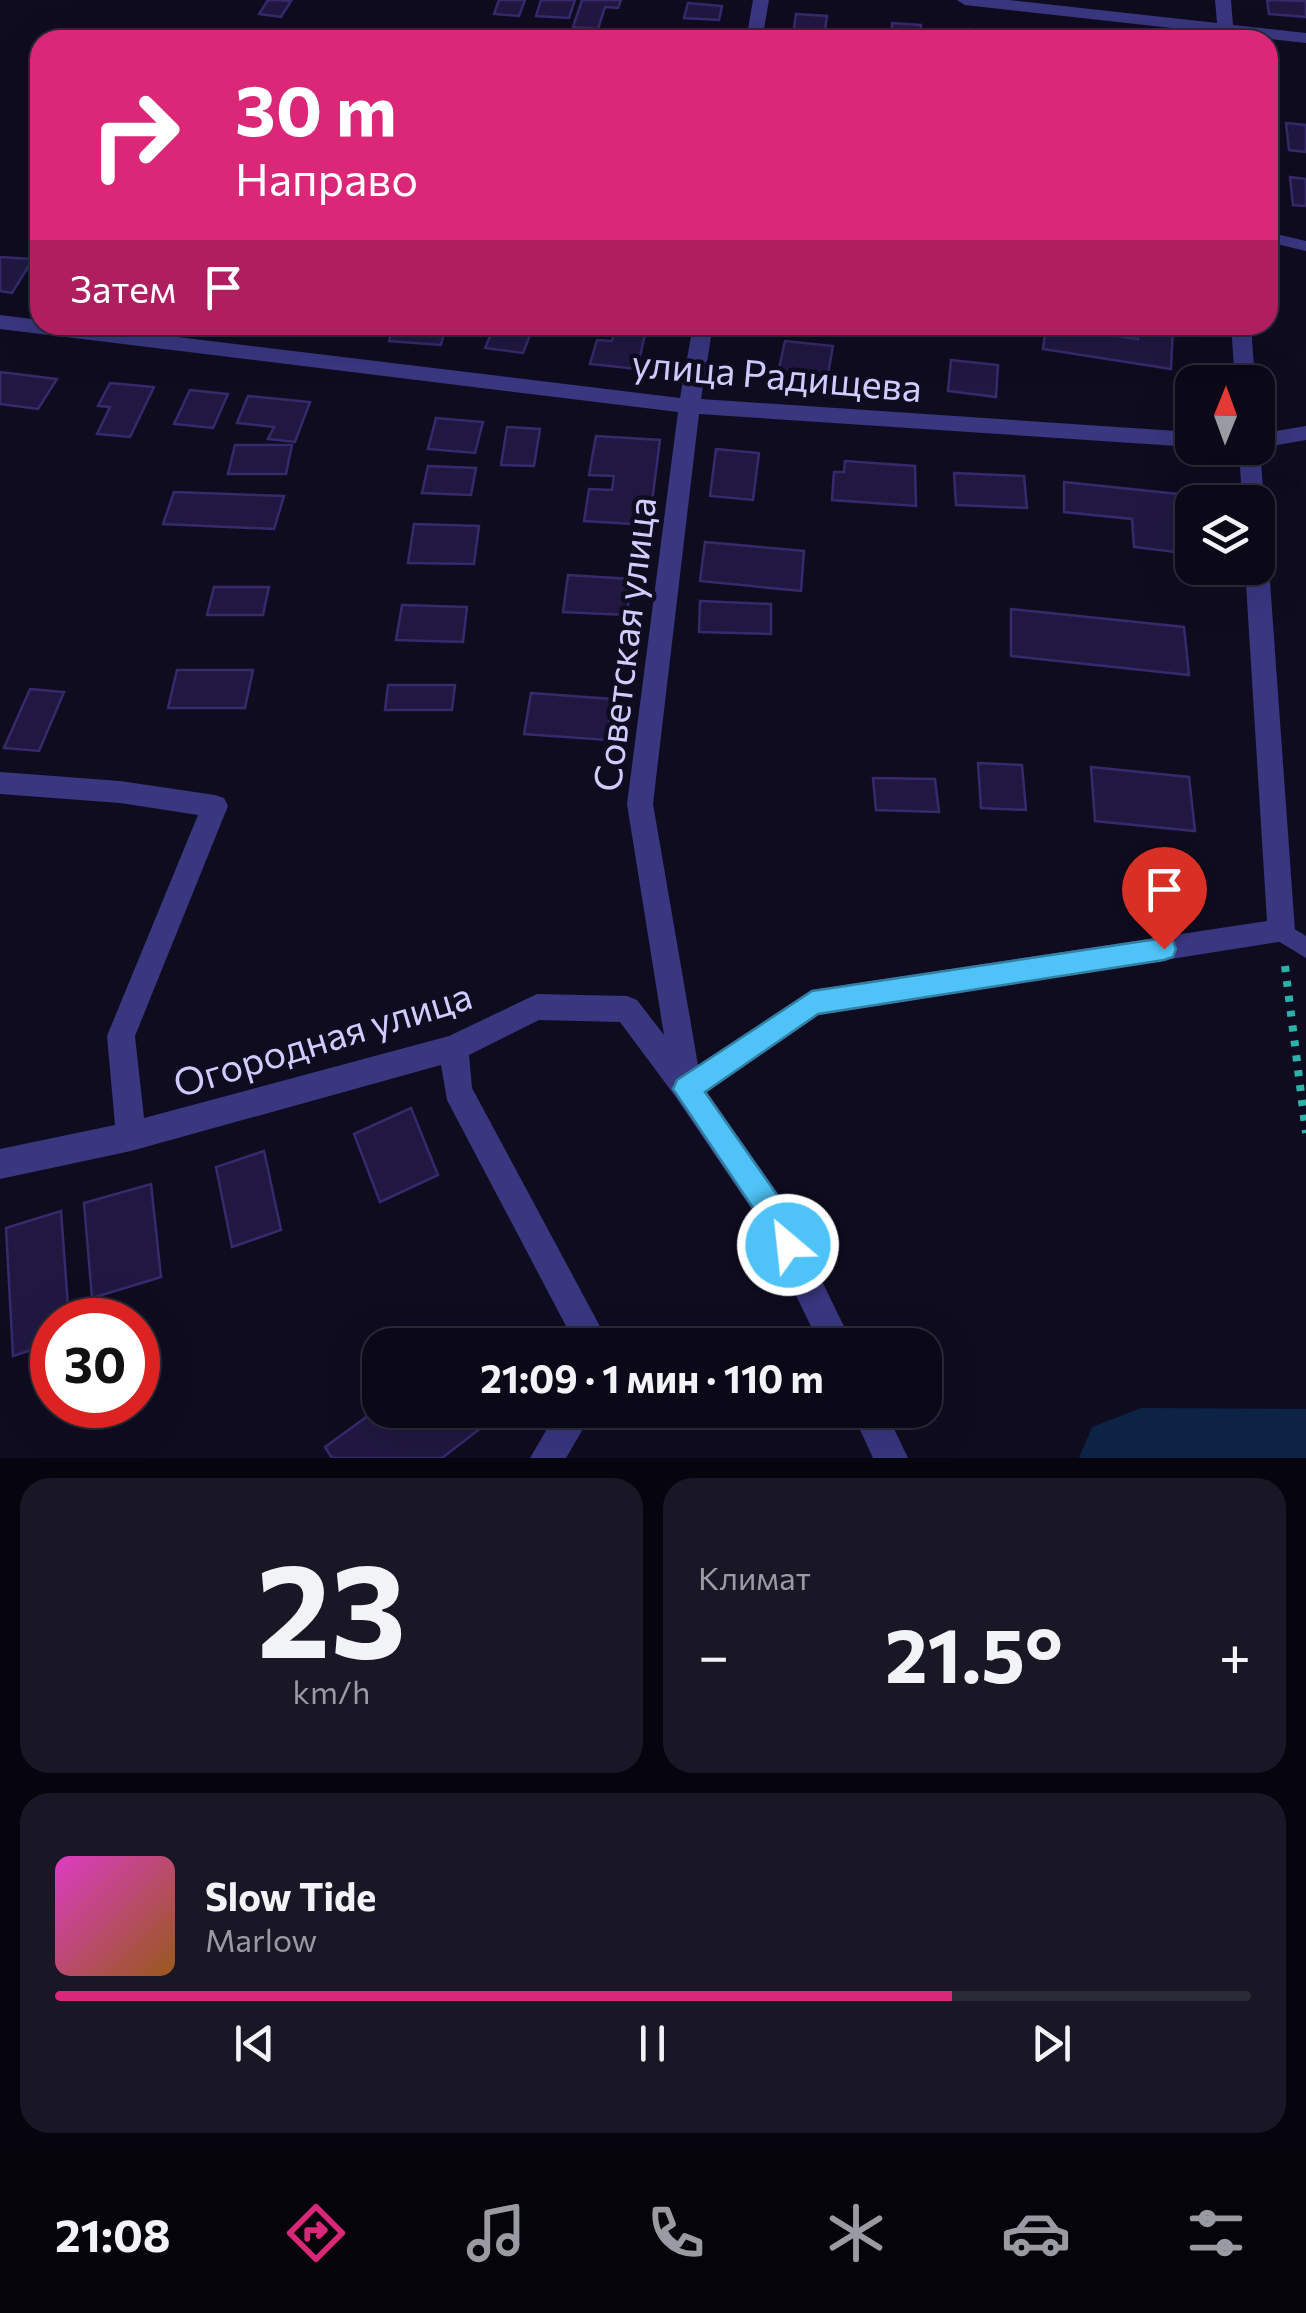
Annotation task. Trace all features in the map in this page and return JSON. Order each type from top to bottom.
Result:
[{"type":"street","points":[[756,30],[760,0]]},
{"type":"street","points":[[965,0],[1195,30]]},
{"type":"street","points":[[1223,0],[1226,30]]},
{"type":"street","points":[[1278,37],[1306,38]]},
{"type":"street","name":"улица Радищева","points":[[0,322],[30,326]]},
{"type":"street","name":"улица Радищева","points":[[106,335],[688,406],[1175,438]]},
{"type":"street","name":"Советская улица","points":[[687,1089],[640,804],[688,406],[701,335]]},
{"type":"street","points":[[1242,335],[1244,365]]},
{"type":"street","points":[[1275,439],[1306,433]]},
{"type":"street","points":[[829,1328],[772,1212],[687,1089],[812,1003],[1281,931],[1258,585]]},
{"type":"street","points":[[0,784],[120,792],[215,806],[121,1036],[132,1136]]},
{"type":"street","name":"Огородная улица","points":[[0,1164],[132,1136],[454,1048],[537,1007],[627,1009],[687,1089]]},
{"type":"street","points":[[454,1048],[457,1090],[585,1328]]},
{"type":"street","points":[[547,1458],[566,1428]]},
{"type":"street","points":[[877,1428],[891,1458]]},
{"type":"lane","points":[[1278,239],[1306,246]]},
{"type":"lane","points":[[1281,931],[1306,948]]},
{"type":"path","points":[[1281,931],[1306,1133]]},
{"type":"building","points":[[268,0],[291,1],[281,17],[259,14]]},
{"type":"building","points":[[499,0],[525,0],[519,16],[494,14]]},
{"type":"building","points":[[541,0],[575,0],[569,18],[536,16]]},
{"type":"building","points":[[582,0],[621,0],[618,8],[605,7],[598,29],[573,27]]},
{"type":"building","points":[[1267,0],[1306,1],[1306,17],[1269,14]]},
{"type":"building","points":[[688,3],[722,6],[719,20],[684,18]]},
{"type":"building","points":[[796,14],[827,16],[825,30],[794,30]]},
{"type":"building","points":[[892,23],[921,25],[921,30],[892,30]]},
{"type":"building","points":[[1286,123],[1306,125],[1306,152],[1289,150]]},
{"type":"building","points":[[1290,177],[1306,179],[1306,206],[1293,205]]},
{"type":"building","points":[[0,257],[30,259],[12,293],[0,291]]},
{"type":"building","points":[[391,335],[444,335],[441,345],[389,341]]},
{"type":"building","points":[[491,335],[530,335],[523,353],[485,348]]},
{"type":"building","points":[[614,335],[645,335],[637,369],[590,364],[597,340],[612,341]]},
{"type":"building","points":[[1045,335],[1138,339],[1138,335],[1173,335],[1171,369],[1043,349]]},
{"type":"building","points":[[785,341],[833,346],[827,379],[778,373]]},
{"type":"building","points":[[951,360],[998,365],[996,397],[948,391]]},
{"type":"building","points":[[0,372],[57,379],[38,409],[0,404]]},
{"type":"building","points":[[110,383],[154,387],[130,437],[97,434],[110,407],[98,406]]},
{"type":"building","points":[[190,390],[228,394],[213,428],[174,424]]},
{"type":"building","points":[[248,396],[310,402],[295,442],[268,439],[274,427],[237,423]]},
{"type":"building","points":[[436,418],[483,422],[475,453],[428,449]]},
{"type":"building","points":[[507,427],[540,429],[534,466],[501,465]]},
{"type":"building","points":[[596,436],[660,440],[649,525],[584,521],[589,489],[612,490],[614,476],[589,475]]},
{"type":"building","points":[[235,445],[292,445],[286,474],[228,474]]},
{"type":"building","points":[[716,449],[759,453],[753,500],[710,496]]},
{"type":"building","points":[[845,461],[915,466],[916,506],[832,500],[834,472],[844,472]]},
{"type":"building","points":[[428,466],[476,468],[471,495],[422,493]]},
{"type":"building","points":[[954,473],[1024,476],[1027,508],[956,505]]},
{"type":"building","points":[[1064,482],[1175,494],[1175,552],[1134,547],[1132,519],[1064,512]]},
{"type":"building","points":[[174,492],[284,496],[274,529],[163,524]]},
{"type":"building","points":[[414,524],[479,526],[474,564],[408,563]]},
{"type":"building","points":[[705,542],[804,551],[801,591],[700,581]]},
{"type":"building","points":[[568,575],[631,579],[627,615],[563,612]]},
{"type":"building","points":[[214,587],[269,587],[263,615],[207,615]]},
{"type":"building","points":[[700,601],[771,604],[771,634],[699,632]]},
{"type":"building","points":[[402,605],[467,607],[463,642],[396,640]]},
{"type":"building","points":[[1011,609],[1184,627],[1189,675],[1011,656]]},
{"type":"building","points":[[177,670],[253,670],[245,708],[168,708]]},
{"type":"building","points":[[388,685],[455,685],[452,710],[385,710]]},
{"type":"building","points":[[30,689],[64,692],[39,751],[4,748]]},
{"type":"building","points":[[531,693],[612,699],[607,740],[524,734]]},
{"type":"building","points":[[978,763],[1022,765],[1026,810],[981,808]]},
{"type":"building","points":[[1091,767],[1189,777],[1195,831],[1095,821]]},
{"type":"building","points":[[873,778],[935,779],[939,812],[876,810]]},
{"type":"building","points":[[411,1108],[438,1175],[380,1202],[354,1134]]},
{"type":"building","points":[[264,1151],[281,1230],[232,1247],[216,1167]]},
{"type":"building","points":[[151,1184],[161,1277],[92,1298],[84,1203]]},
{"type":"building","points":[[61,1211],[67,1298],[30,1298],[30,1350],[13,1356],[6,1228]]},
{"type":"building","points":[[362,1420],[362,1428],[481,1428],[442,1458],[332,1458],[325,1447]]},
{"type":"waterway","points":[[1123,1458],[1141,1452],[1306,1453]]},
{"type":"route","points":[[788,1245],[772,1212],[687,1089],[812,1003],[1164,949]]}]
